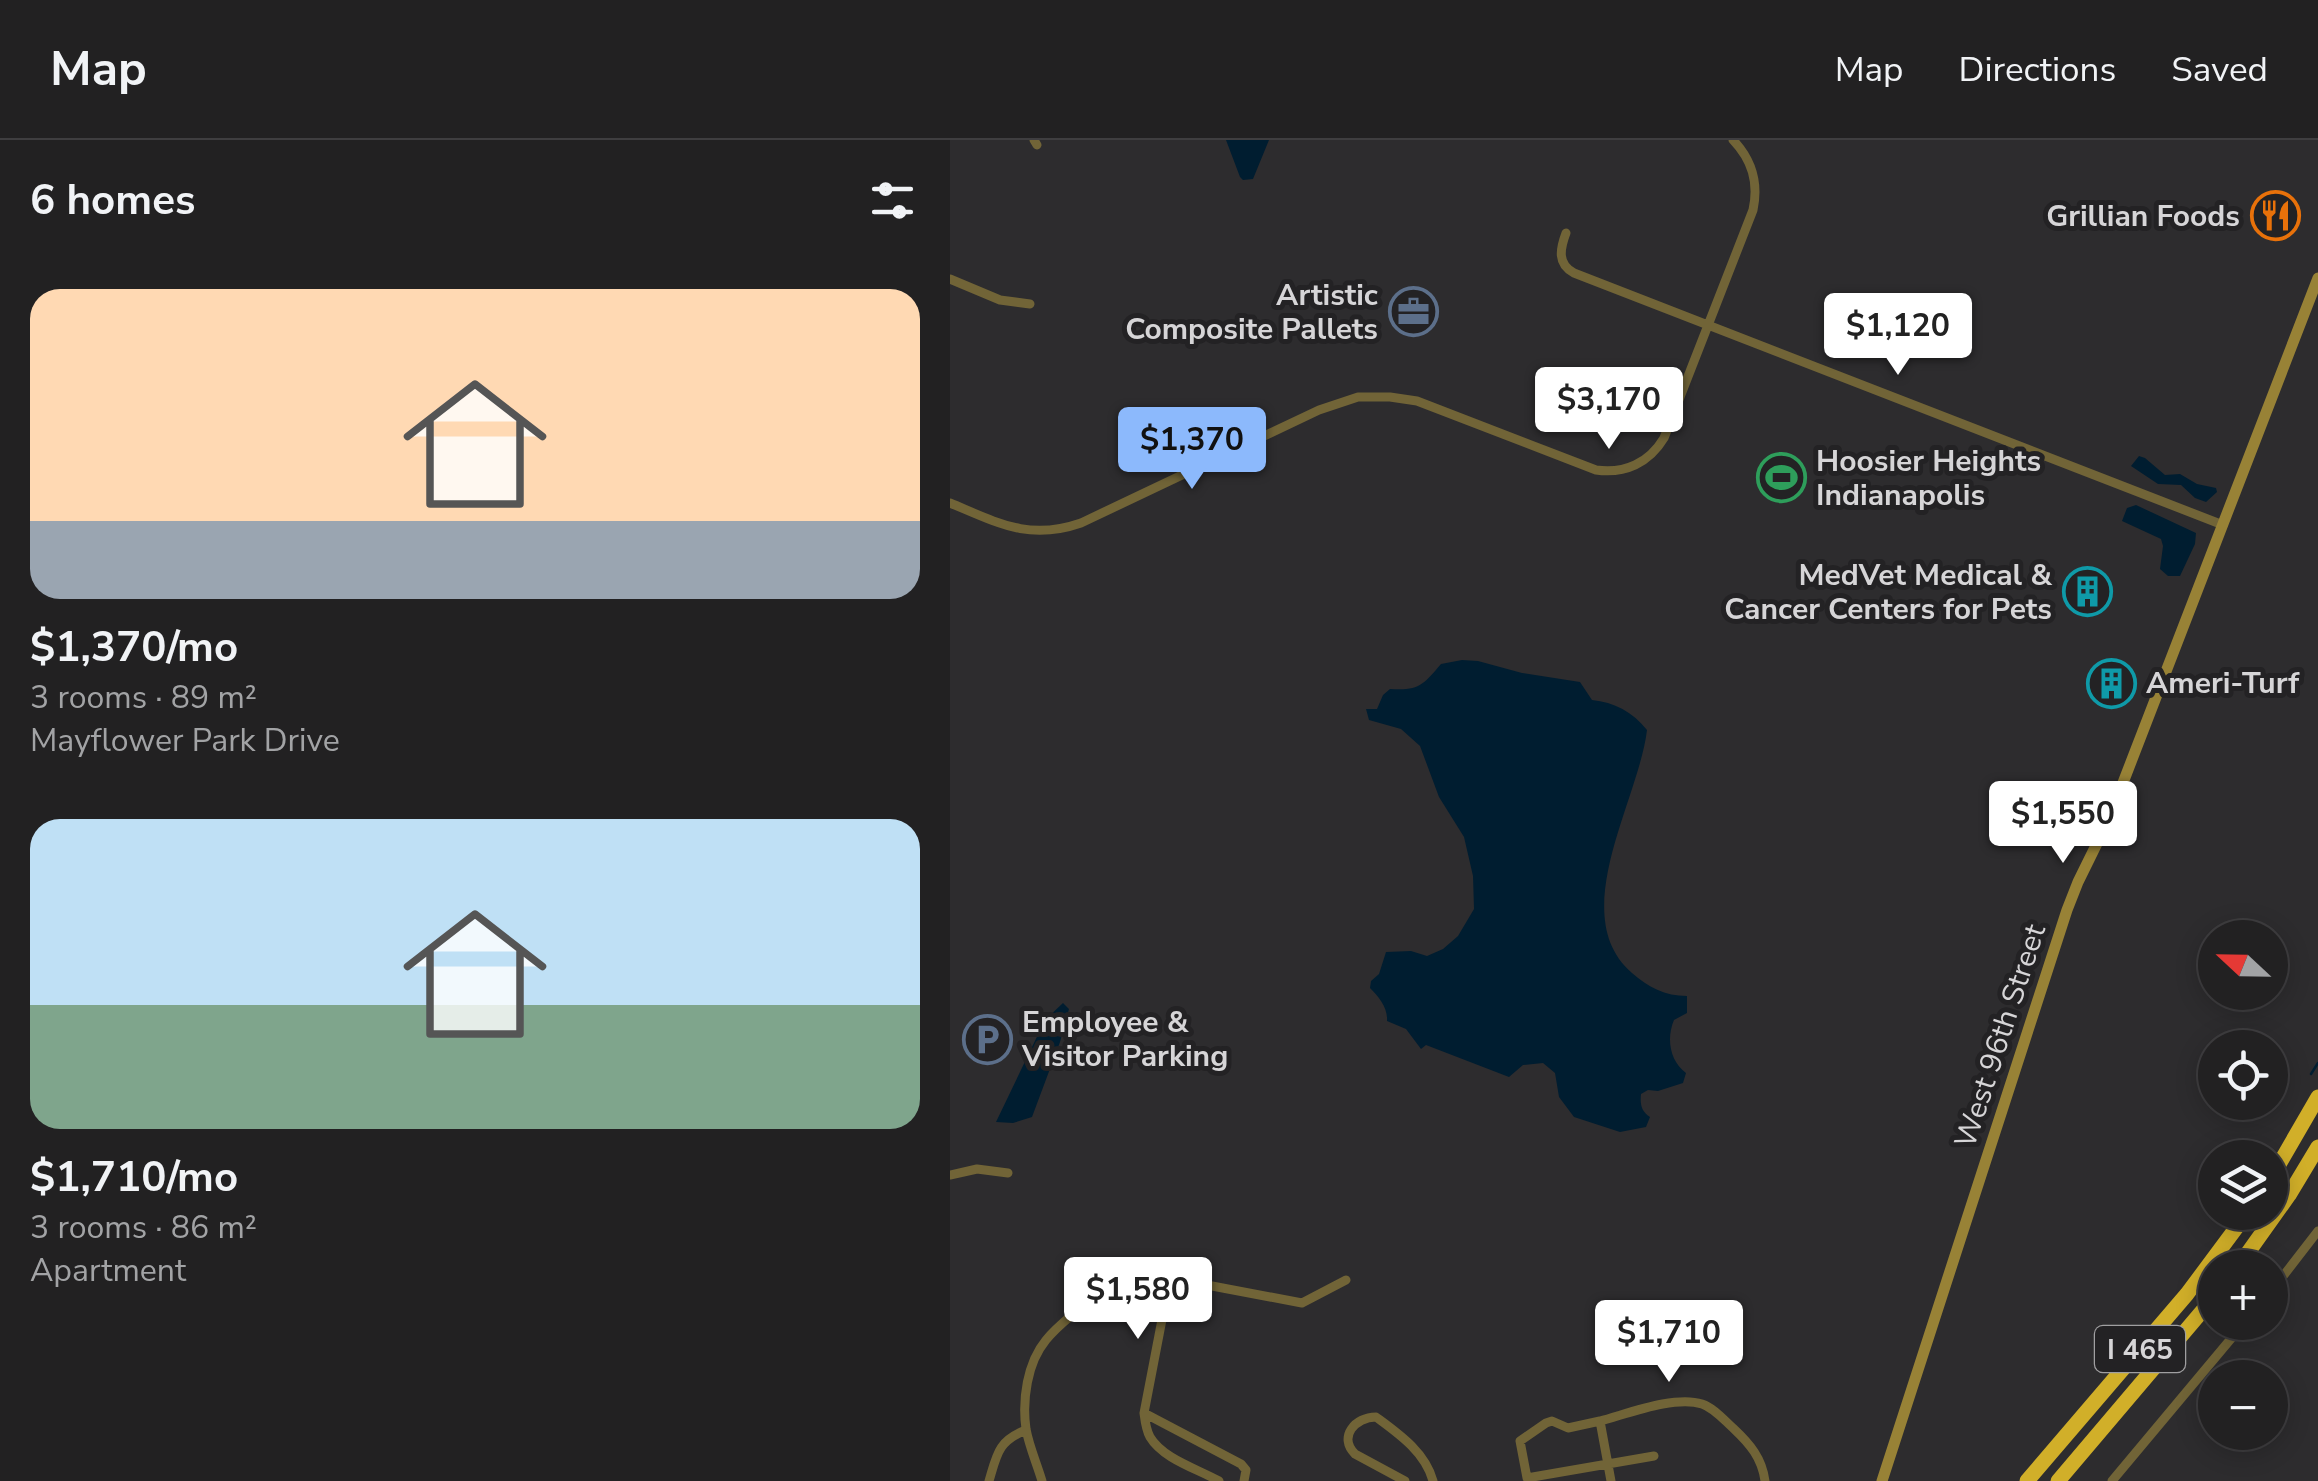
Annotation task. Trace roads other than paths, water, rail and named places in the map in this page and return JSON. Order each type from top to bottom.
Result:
[{"type":"highway","points":[[2288,1149],[2318,1097]]},
{"type":"highway","points":[[2250,1250],[2318,1147]]},
{"type":"highway","name":"I 465","points":[[2026,1481],[2187,1294],[2235,1230]]},
{"type":"highway","name":"I 465","points":[[2058,1481],[2198,1316]]},
{"type":"street","points":[[950,504],[1018,530],[1053,530],[1081,523],[1319,410],[1358,397],[1404,399],[1448,412],[1590,468],[1629,468],[1654,452],[1664,438],[1753,210],[1756,196],[1752,167],[1733,140]]},
{"type":"street","points":[[1566,233],[1561,254],[1570,271],[2223,525]]},
{"type":"street","name":"West 96th Street","points":[[1882,1481],[2067,910],[2109,819],[2318,278]]},
{"type":"street","points":[[950,279],[1005,301],[1030,304]]},
{"type":"street","points":[[950,1176],[977,1168],[1008,1174]]},
{"type":"street","points":[[2288,1270],[2318,1231]]},
{"type":"street","points":[[1042,1481],[1026,1430],[1025,1398],[1039,1350],[1051,1335],[1130,1270],[1146,1267],[1170,1278],[1302,1303],[1346,1280]]},
{"type":"street","points":[[1170,1278],[1144,1413],[1150,1437],[1162,1450],[1219,1481]]},
{"type":"street","points":[[2112,1481],[2231,1340]]},
{"type":"street","points":[[1654,1456],[1528,1478],[1520,1441],[1552,1421],[1568,1428],[1690,1402],[1704,1405],[1720,1416],[1751,1444],[1766,1481]]},
{"type":"street","points":[[1144,1413],[1241,1464],[1246,1470],[1244,1481]]},
{"type":"street","points":[[1406,1481],[1350,1449],[1348,1436],[1364,1418],[1376,1417],[1408,1443],[1425,1463],[1433,1481]]},
{"type":"street","points":[[1600,1421],[1611,1481]]},
{"type":"street","points":[[989,1481],[1004,1443],[1026,1430]]},
{"type":"water","points":[[1226,140],[1269,140],[1253,179],[1240,177]]},
{"type":"water","points":[[2139,456],[2165,475],[2180,474],[2197,484],[2216,488],[2217,492],[2206,502],[2181,485],[2158,484],[2131,466]]},
{"type":"water","points":[[2136,505],[2196,533],[2180,576],[2168,576],[2160,569],[2161,539],[2122,521],[2127,508]]},
{"type":"water","points":[[1462,660],[1580,682],[1592,700],[1622,709],[1647,730],[1605,889],[1605,920],[1613,949],[1644,982],[1657,990],[1687,996],[1687,1013],[1674,1020],[1670,1035],[1673,1056],[1686,1073],[1683,1083],[1641,1094],[1642,1107],[1650,1117],[1646,1127],[1620,1132],[1574,1117],[1559,1097],[1555,1073],[1543,1063],[1523,1065],[1509,1077],[1426,1045],[1421,1049],[1406,1029],[1387,1021],[1380,999],[1370,988],[1386,952],[1411,951],[1427,956],[1443,949],[1458,936],[1474,909],[1473,876],[1464,837],[1439,797],[1420,746],[1401,729],[1369,720],[1366,709],[1377,709],[1390,689],[1414,688],[1441,664]]},
{"type":"water","points":[[1063,1003],[1069,1009],[1032,1117],[1013,1123],[996,1122],[1045,1020]]},
{"type":"waterway","points":[[2311,1074],[2318,1063]]},
{"type":"place","name":"Grillian Foods","points":[[2275,216]]},
{"type":"place","name":"Artistic Composite Pallets","points":[[1413,312]]},
{"type":"place","name":"Hoosier Heights Indianapolis","points":[[1781,478]]},
{"type":"place","name":"MedVet Medical & Cancer Centers for Pets","points":[[2087,592]]},
{"type":"place","name":"Ameri-Turf","points":[[2111,683]]},
{"type":"place","name":"Employee & Visitor Parking","points":[[987,1039]]}]
